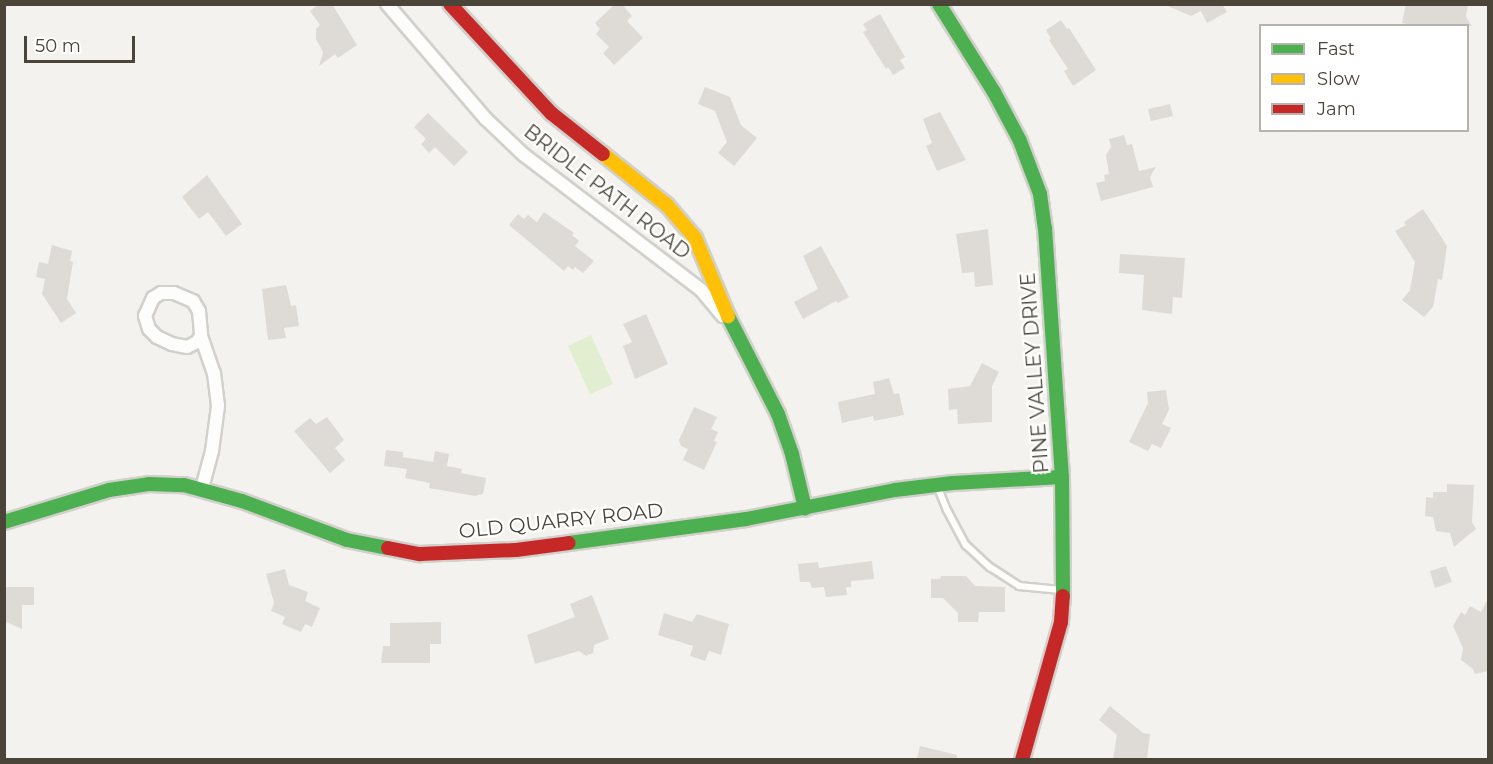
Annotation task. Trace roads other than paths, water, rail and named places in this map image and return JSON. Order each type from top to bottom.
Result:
[{"type":"street","name":"BRIDLE PATH ROAD","points":[[387,4],[486,119],[524,154],[701,290],[733,328]]},
{"type":"street","name":"BRIDLE PATH ROAD","points":[[450,4],[551,113],[667,205],[682,221],[705,258],[733,328],[778,414],[792,454],[805,508]]},
{"type":"street","name":"PINE VALLEY DRIVE","points":[[939,4],[1020,141],[1040,194],[1045,228],[1062,477],[1064,591],[1061,622],[1022,759]]},
{"type":"street","points":[[201,336],[197,342],[187,347],[172,344],[157,337],[149,329],[145,316],[153,298],[161,293],[174,292],[193,301],[202,323],[201,336],[214,373],[218,406],[212,451],[202,489]]},
{"type":"street","name":"OLD QUARRY ROAD","points":[[4,522],[109,490],[149,484],[184,485],[242,501],[347,540],[420,554],[516,550],[746,519],[937,485],[1062,477]]},
{"type":"lane","points":[[937,485],[946,510],[966,545],[990,567],[1020,586],[1064,591]]}]
